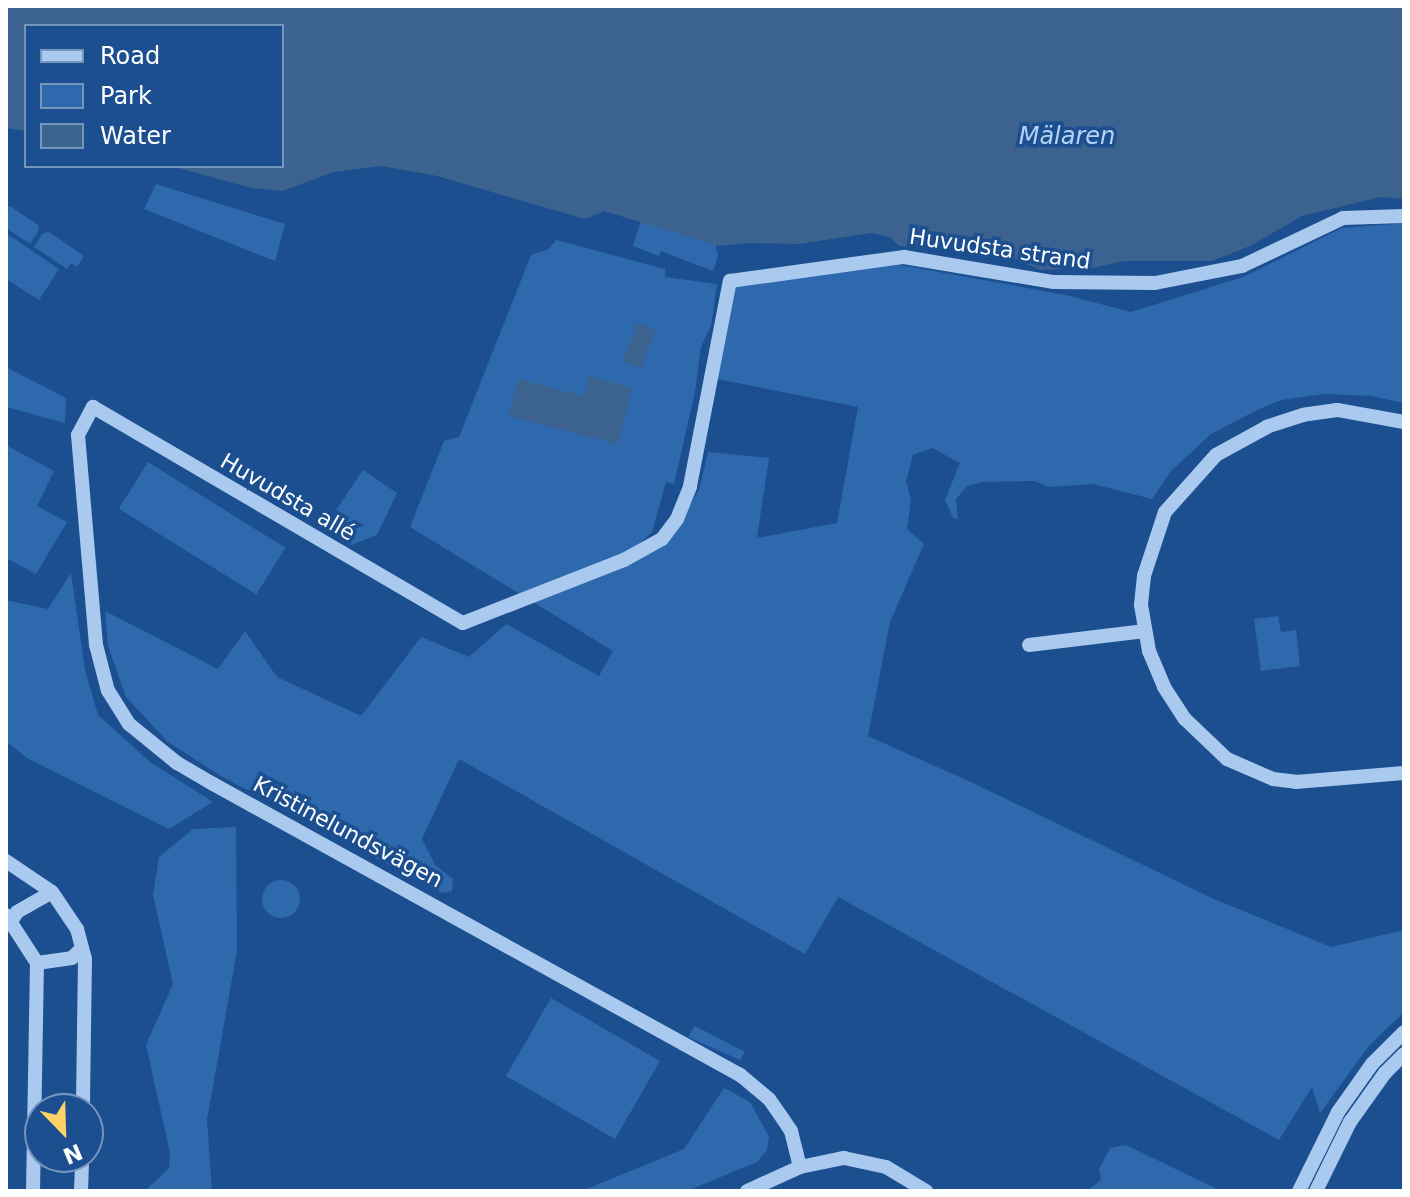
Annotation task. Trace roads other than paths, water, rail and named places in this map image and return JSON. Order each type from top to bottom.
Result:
[{"type":"street","name":"Huvudsta strand","points":[[463,623],[624,560],[662,539],[677,519],[690,486],[730,281],[904,257],[1054,282],[1155,283],[1242,266],[1343,218],[1404,216]]},
{"type":"street","name":"Huvudsta allé","points":[[93,407],[463,623]]},
{"type":"street","name":"Kristinelundsvägen","points":[[93,407],[78,435],[96,645],[108,691],[129,724],[177,763],[213,784],[740,1075],[769,1099],[791,1131],[800,1167]]},
{"type":"street","points":[[1404,422],[1337,410],[1303,415],[1267,427],[1216,455],[1165,512],[1144,576],[1141,605],[1145,631],[1164,687],[1185,719],[1227,759],[1263,776],[1296,782],[1404,773]]},
{"type":"street","points":[[1029,645],[1145,631]]},
{"type":"street","points":[[6,861],[52,892],[77,929],[82,948],[83,1093]]},
{"type":"street","points":[[33,1191],[37,963],[9,917],[52,892]]},
{"type":"street","points":[[37,963],[72,958],[82,948]]},
{"type":"street","points":[[1299,1191],[1338,1112],[1372,1064],[1404,1032]]},
{"type":"street","points":[[1316,1191],[1350,1122],[1385,1073],[1404,1054]]},
{"type":"street","points":[[747,1191],[800,1167],[844,1158],[865,1160],[886,1167],[926,1191]]},
{"type":"water","name":"Mälaren","points":[[6,6],[1404,6],[1404,199],[1381,197],[1302,216],[1250,246],[1212,261],[1124,261],[1092,268],[1040,270],[996,250],[899,246],[890,237],[871,233],[799,244],[719,246],[604,211],[585,219],[437,176],[381,166],[334,172],[282,191],[251,188],[178,168],[284,168],[284,24],[24,24],[24,131],[6,128]]},
{"type":"water","points":[[637,323],[656,330],[642,368],[623,362]]},
{"type":"water","points":[[589,376],[632,388],[618,444],[508,416],[518,379],[584,396]]}]
